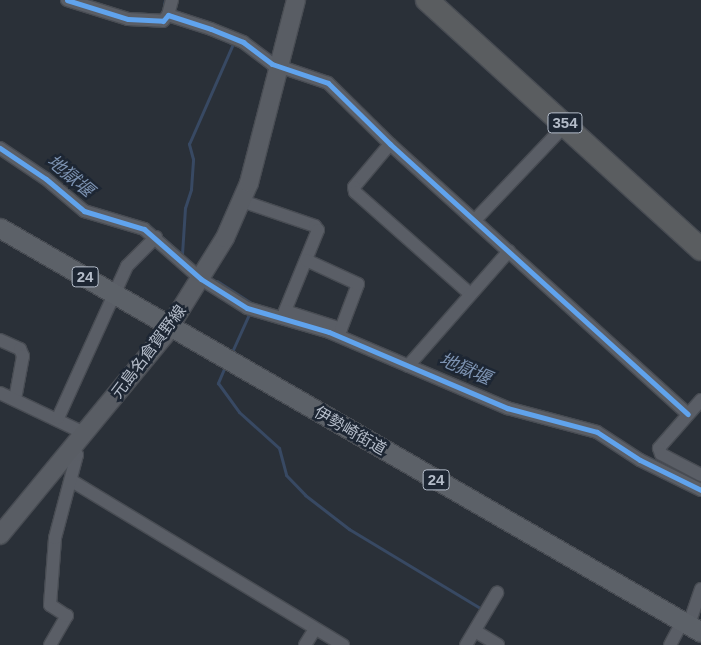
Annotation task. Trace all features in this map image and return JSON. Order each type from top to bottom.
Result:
[{"type":"highway","name":"354","points":[[427,0],[566,124],[701,249]]},
{"type":"highway","name":"354","points":[[449,0],[701,230]]},
{"type":"main road","name":"元島名倉賀野線","points":[[0,535],[170,328],[201,279],[242,201],[296,0]]},
{"type":"main road","name":"伊勢崎街道","points":[[0,228],[170,328],[691,626]]},
{"type":"street","points":[[67,0],[128,19],[163,21],[168,15],[172,0]]},
{"type":"street","points":[[168,15],[243,42],[278,66],[328,82],[390,144],[688,414]]},
{"type":"street","points":[[475,220],[566,124]]},
{"type":"street","points":[[390,144],[354,187],[355,192],[470,293]]},
{"type":"street","points":[[0,148],[46,179],[84,211],[144,229],[156,237],[201,279],[247,308],[341,329],[358,284],[306,260]]},
{"type":"street","points":[[242,201],[315,226],[318,230],[285,310],[296,318],[508,408],[597,432],[640,460],[701,490]]},
{"type":"street","points":[[58,418],[132,258],[156,237]]},
{"type":"street","points":[[408,366],[470,293],[509,251]]},
{"type":"street","points":[[0,340],[20,349],[23,356],[15,399]]},
{"type":"street","points":[[0,393],[58,418],[79,440],[72,481],[56,538],[50,605],[67,616],[50,645]]},
{"type":"street","points":[[701,400],[659,448],[661,454],[701,475]]},
{"type":"street","points":[[72,481],[343,645]]},
{"type":"street","points":[[670,645],[691,626],[701,589]]},
{"type":"street","points":[[466,645],[497,593]]},
{"type":"street","points":[[305,645],[315,629]]},
{"type":"street","points":[[475,631],[498,645]]},
{"type":"waterway","points":[[164,4],[165,0]]},
{"type":"waterway","points":[[182,254],[185,208],[191,189],[193,159],[189,144],[233,44],[230,43]]},
{"type":"waterway","name":"地獄堰","points":[[148,225],[179,252]]},
{"type":"waterway","name":"地獄堰","points":[[217,281],[253,304]]},
{"type":"waterway","points":[[231,354],[250,312]]},
{"type":"waterway","points":[[226,364],[218,383],[239,412],[279,448],[286,475],[305,495],[349,529],[480,608],[480,612]]},
{"type":"cycle path","points":[[67,0],[128,19],[163,21],[168,15],[243,42],[272,64],[328,83],[390,144],[688,414]]},
{"type":"cycle path","points":[[0,148],[46,179],[84,211],[144,229],[201,279],[247,308],[329,332],[507,408],[597,432],[640,460],[701,490]]}]
